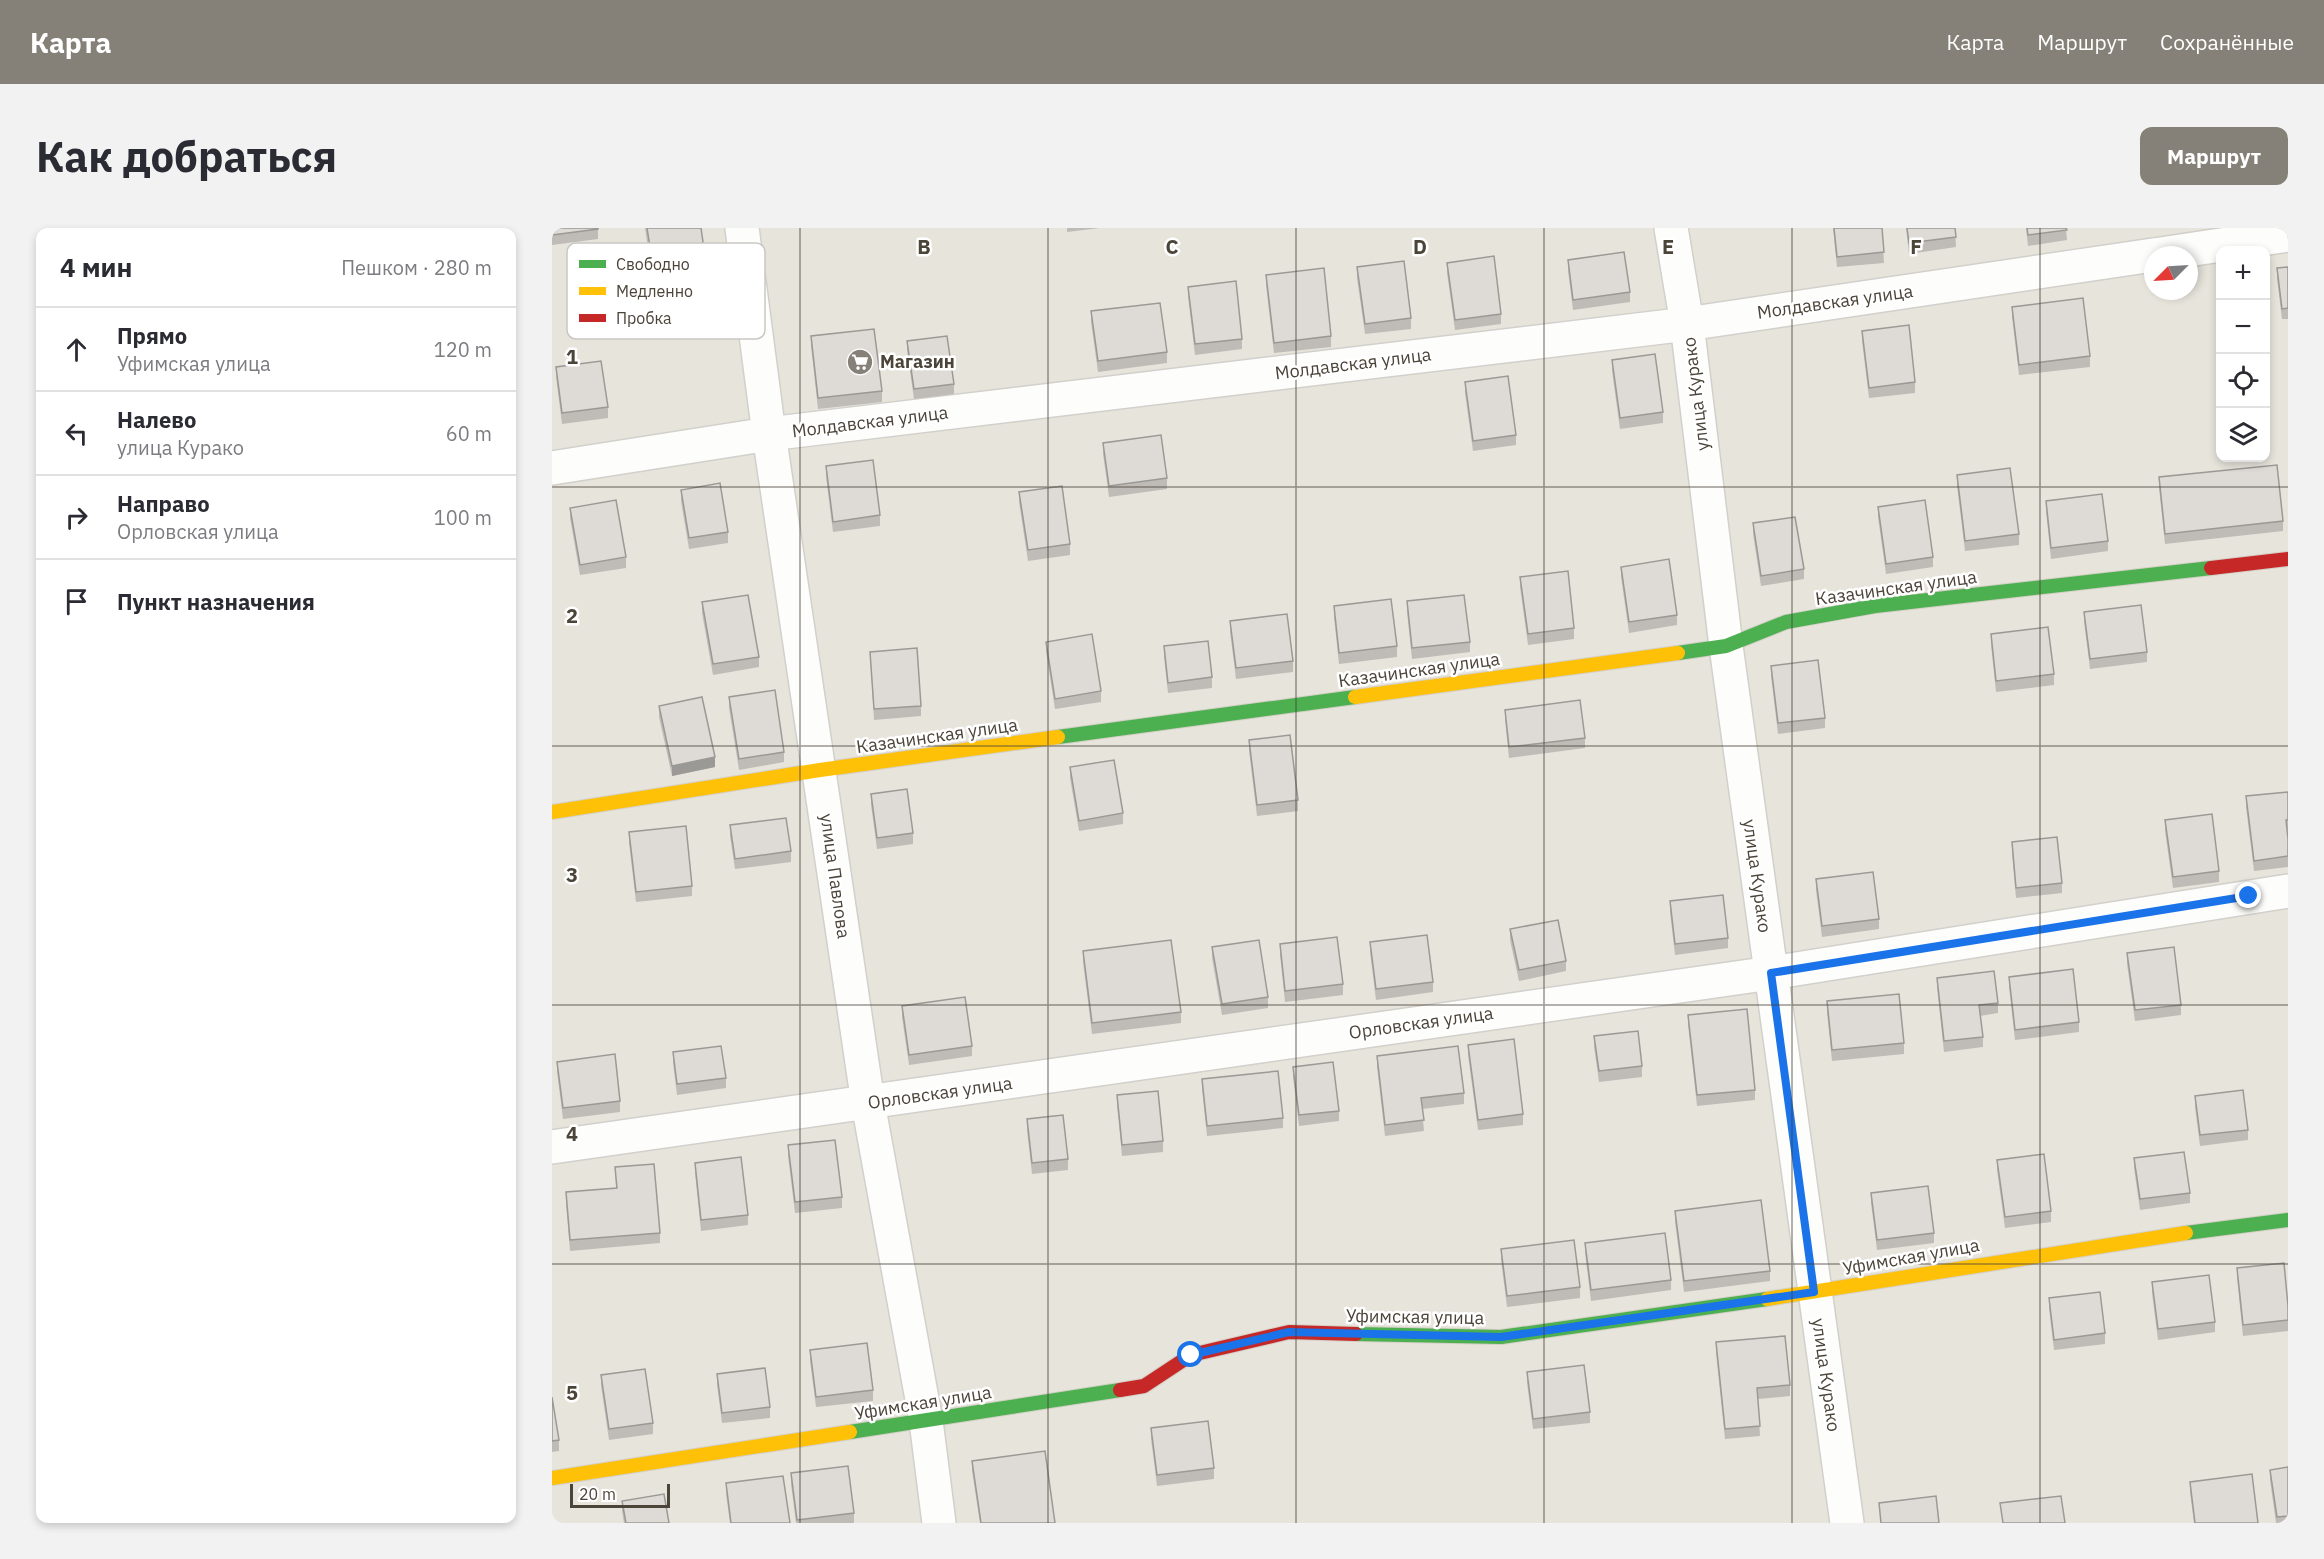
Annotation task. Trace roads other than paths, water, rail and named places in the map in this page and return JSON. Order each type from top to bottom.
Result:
[{"type":"street","name":"улица Павлова","points":[[742,228],[744,243]]},
{"type":"street","name":"улица Курако","points":[[1671,228],[1687,324],[1726,646],[1847,1523]]},
{"type":"street","name":"Молдавская улица","points":[[2198,248],[2288,235]]},
{"type":"street","name":"Молдавская улица","points":[[552,468],[769,434],[1687,324],[2144,256]]},
{"type":"street","name":"улица Павлова","points":[[757,339],[868,1103],[926,1421],[939,1523]]},
{"type":"street","name":"Казачинская улица","points":[[552,812],[820,770],[1726,646],[1786,622],[1875,606],[2288,559]]},
{"type":"street","name":"Орловская улица","points":[[552,1147],[1771,973],[2288,891]]},
{"type":"street","name":"Уфимская улица","points":[[552,1478],[1144,1386],[1191,1355],[1289,1332],[1501,1337],[1814,1292],[2130,1241],[2288,1220]]},
{"type":"place","name":"Магазин","points":[[860,362]]}]
